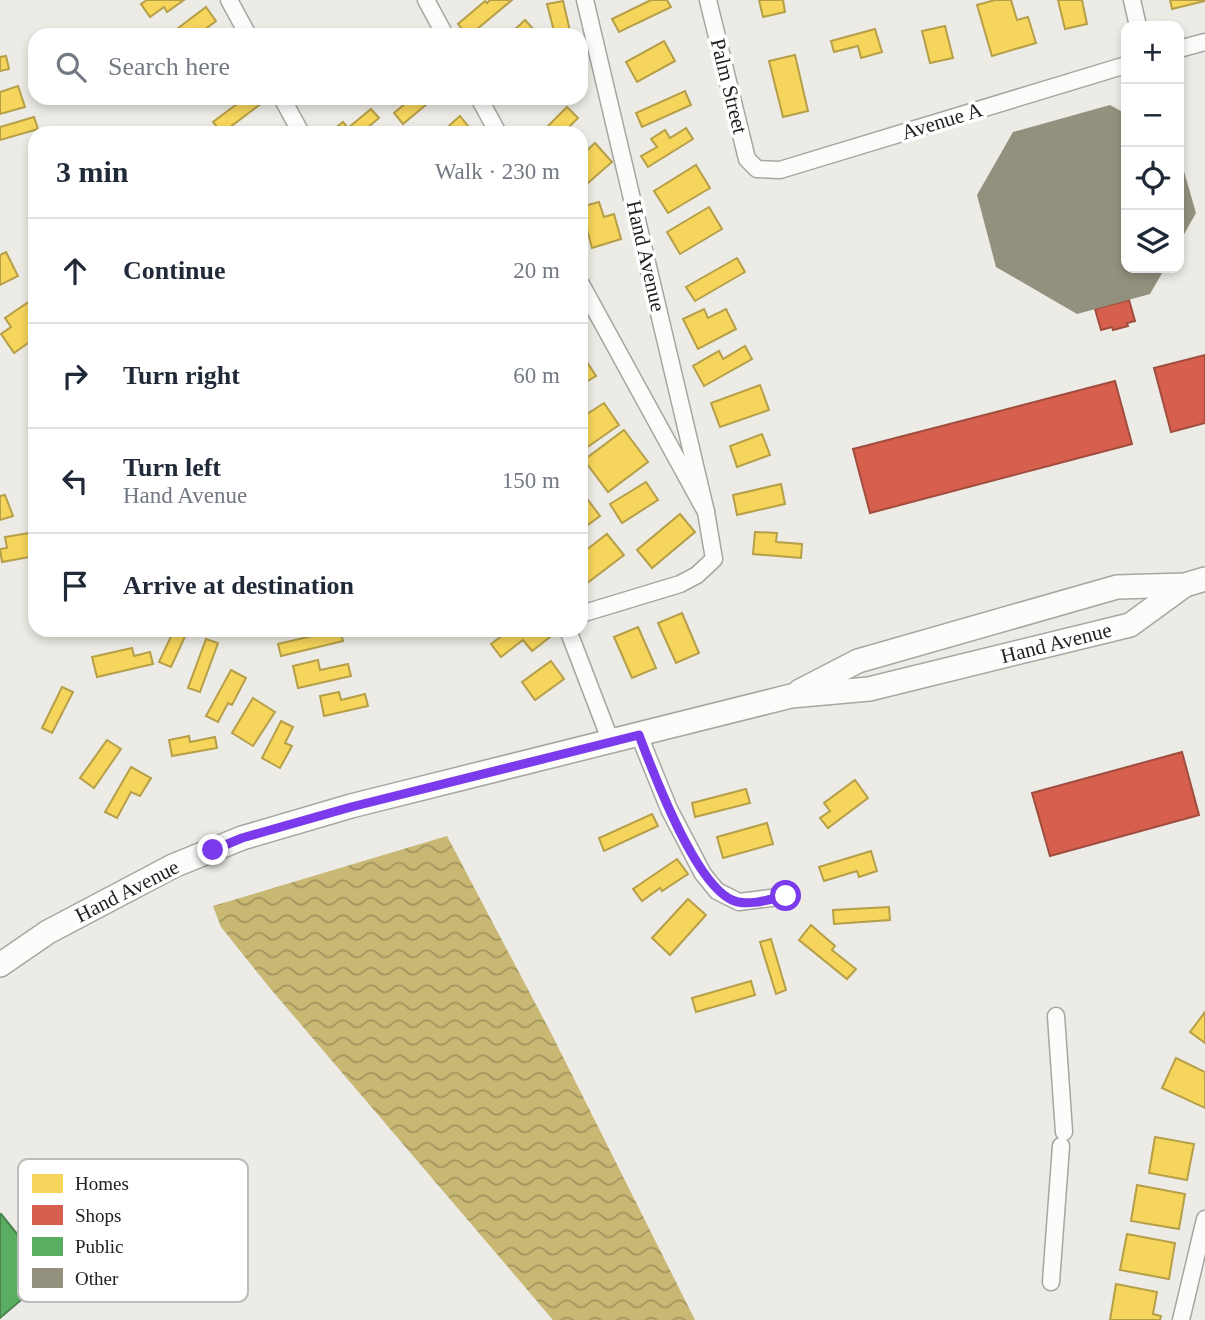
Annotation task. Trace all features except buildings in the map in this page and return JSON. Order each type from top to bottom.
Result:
[{"type":"street","points":[[229,0],[244,28]]},
{"type":"street","points":[[426,0],[441,28]]},
{"type":"street","name":"Hand Avenue","points":[[585,0],[706,512],[714,559],[697,575],[680,584],[588,612]]},
{"type":"street","name":"Palm Street","points":[[708,0],[747,159],[757,169]]},
{"type":"street","points":[[1132,0],[1137,21]]},
{"type":"street","points":[[1184,48],[1205,42]]},
{"type":"street","name":"Avenue A","points":[[757,169],[780,170],[1121,67]]},
{"type":"street","points":[[286,105],[297,126]]},
{"type":"street","points":[[483,105],[495,126]]},
{"type":"street","points":[[588,297],[706,512]]},
{"type":"street","name":"Hand Avenue","points":[[791,696],[858,661],[1117,587],[1195,582]]},
{"type":"street","name":"Hand Avenue","points":[[0,965],[48,932],[173,866],[242,838],[351,807],[791,696],[869,689],[1130,625],[1195,582]]},
{"type":"street","points":[[571,637],[611,742]]},
{"type":"street","points":[[639,735],[668,808],[703,874],[717,891],[739,902],[786,896]]},
{"type":"street","points":[[1051,1282],[1063,1139],[1056,1016]]},
{"type":"street","points":[[1181,1320],[1205,1219]]},
{"type":"water","points":[[447,836],[552,1035],[695,1320],[553,1320],[269,987],[221,927],[213,906]]},
{"type":"route","points":[[213,850],[242,838],[351,807],[639,735],[668,808],[703,874],[717,891],[739,902],[786,896]]}]
